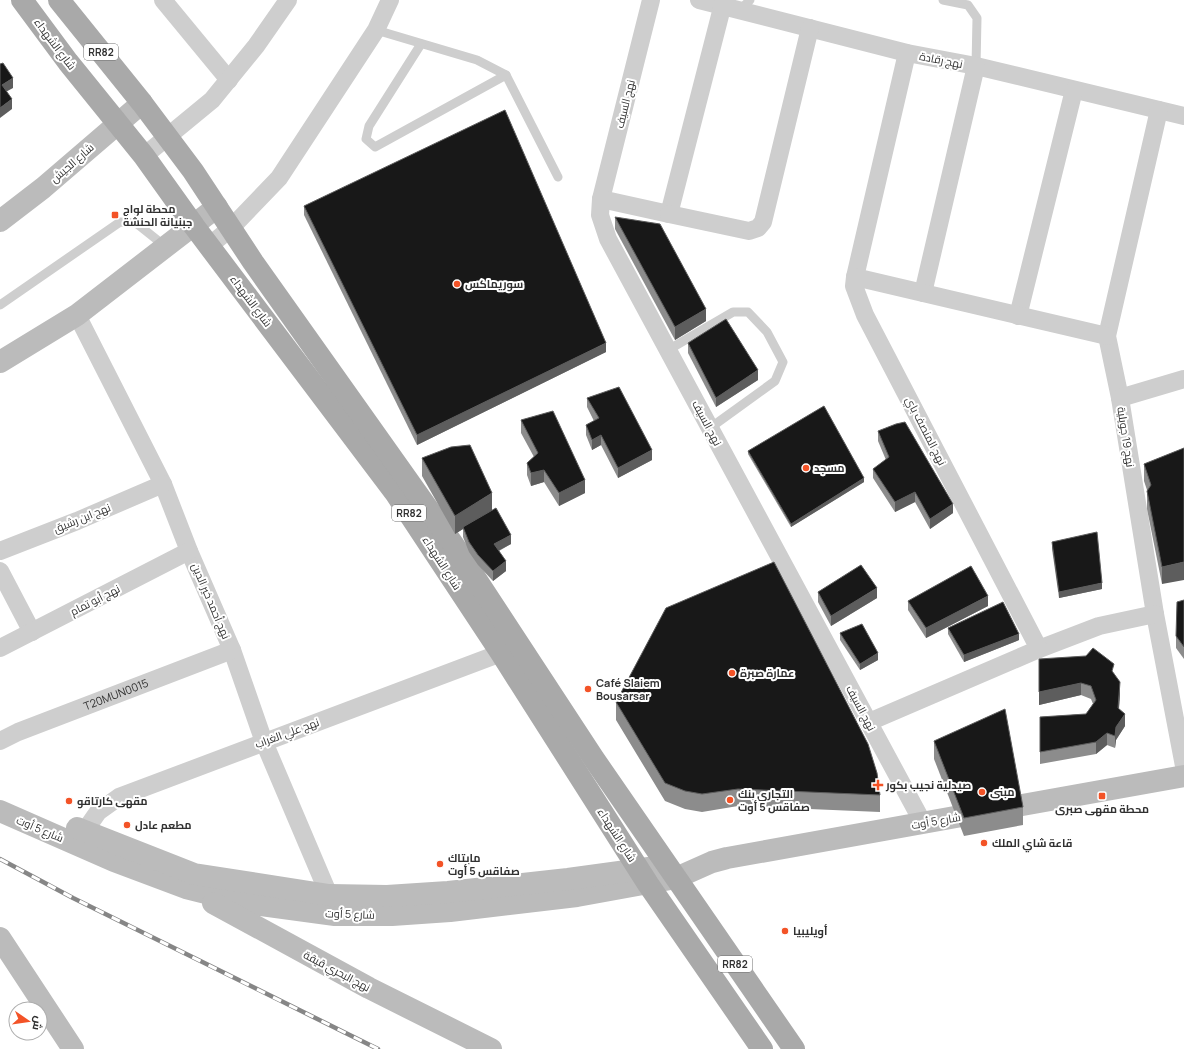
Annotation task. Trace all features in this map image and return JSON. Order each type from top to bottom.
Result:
[{"type":"main road","name":"شارع الشهداء","points":[[22,0],[68,62],[144,156],[194,226],[594,759],[794,1049]]},
{"type":"main road","name":"شارع الشهداء","points":[[59,0],[142,103],[194,171],[252,262],[453,544],[510,648],[644,877],[762,1049]]},
{"type":"main road","name":"شارع الجيش","points":[[0,221],[43,188],[142,103]]},
{"type":"main road","points":[[0,362],[77,315],[217,207]]},
{"type":"main road","name":"شارع 5 أوت","points":[[0,811],[114,861],[186,888],[246,903],[335,915],[392,915],[512,905],[577,896],[644,877],[712,862],[1184,776]]},
{"type":"main road","name":"شارع 5 أوت","points":[[0,796],[84,832],[194,874],[329,895],[387,896],[644,877]]},
{"type":"main road","name":"نهج البحري قيقة","points":[[186,888],[370,988],[491,1049]]},
{"type":"main road","points":[[0,938],[73,1049]]},
{"type":"street","points":[[163,0],[229,80]]},
{"type":"street","points":[[210,246],[231,228],[279,178],[376,30],[390,0]]},
{"type":"street","name":"نهج السيف","points":[[651,0],[601,199],[600,215],[608,240],[923,823]]},
{"type":"street","name":"نهج رقادة","points":[[699,0],[745,5],[810,28],[907,53],[976,66],[1184,116]]},
{"type":"street","points":[[669,214],[723,3]]},
{"type":"street","points":[[144,156],[212,100],[229,80],[280,4]]},
{"type":"street","points":[[601,199],[749,231],[758,228],[763,222],[810,28]]},
{"type":"street","points":[[907,53],[855,277],[1107,336]]},
{"type":"street","points":[[923,293],[976,66]]},
{"type":"street","points":[[1018,316],[1074,90]]},
{"type":"street","name":"نهج 19 جويلية","points":[[1159,110],[1107,336],[1120,398],[1155,614],[1184,766]]},
{"type":"street","name":"نهج المنصف باي","points":[[855,277],[854,286],[865,315],[1039,649]]},
{"type":"street","name":"نهج أحمد خير الدين","points":[[77,315],[163,484],[189,551],[232,650],[264,742],[329,895]]},
{"type":"street","points":[[1120,398],[1184,379]]},
{"type":"street","name":"نهج ابن رشيق","points":[[0,551],[78,521],[163,484]]},
{"type":"street","name":"نهج أبو تمام","points":[[0,648],[189,551]]},
{"type":"street","points":[[0,571],[32,632]]},
{"type":"street","points":[[869,722],[1039,649],[1099,626],[1155,614]]},
{"type":"street","name":"نهج علي الغراب","points":[[84,832],[98,812],[119,796],[510,648]]},
{"type":"street","name":"T20MUN0015","points":[[0,741],[18,732],[232,650]]},
{"type":"lane","points":[[943,0],[968,5],[977,18],[976,66]]},
{"type":"lane","points":[[376,30],[477,60],[506,75],[558,177]]},
{"type":"lane","points":[[421,44],[369,126],[366,139],[375,147],[506,75]]},
{"type":"lane","points":[[0,305],[120,222],[136,223],[166,247]]},
{"type":"lane","points":[[668,350],[733,312],[748,312],[767,332],[783,362],[775,380],[710,428]]},
{"type":"building","points":[[3,63],[13,78],[2,85],[12,99],[0,108],[0,64]]},
{"type":"building","name":"سوريماكس","points":[[505,110],[606,343],[417,435],[304,206]]},
{"type":"building","points":[[615,217],[660,224],[706,309],[675,327]]},
{"type":"building","points":[[726,319],[758,370],[716,398],[688,343]]},
{"type":"building","points":[[619,387],[652,450],[618,468],[601,435],[592,440],[586,425],[599,418],[587,398]]},
{"type":"building","name":"مسجد","points":[[824,406],[864,478],[791,524],[748,451]]},
{"type":"building","points":[[553,411],[585,480],[559,493],[544,470],[531,473],[527,463],[538,453],[521,420]]},
{"type":"building","points":[[905,422],[953,504],[930,519],[915,492],[895,502],[873,469],[889,457],[878,431]]},
{"type":"building","points":[[470,445],[492,493],[455,516],[422,458],[451,447]]},
{"type":"building","points":[[1184,448],[1184,562],[1162,567],[1147,491],[1151,485],[1144,464]]},
{"type":"building","points":[[496,508],[511,535],[494,544],[506,561],[493,571],[478,555],[469,542],[463,527]]},
{"type":"building","points":[[1097,532],[1102,583],[1059,592],[1052,542]]},
{"type":"building","name":"عمارة صبرة","points":[[774,562],[868,744],[877,773],[880,795],[738,789],[702,794],[685,791],[665,783],[616,702],[666,608]]},
{"type":"building","points":[[861,565],[877,588],[831,616],[818,592]]},
{"type":"building","points":[[971,566],[988,596],[926,628],[908,601]]},
{"type":"building","points":[[1184,600],[1184,647],[1176,636],[1177,602]]},
{"type":"building","points":[[1003,602],[1019,634],[964,655],[948,628]]},
{"type":"building","points":[[862,624],[878,653],[860,664],[840,633]]},
{"type":"building","points":[[1093,648],[1114,664],[1112,671],[1120,682],[1118,708],[1125,714],[1116,727],[1115,736],[1107,733],[1096,742],[1040,752],[1040,717],[1086,714],[1096,700],[1091,686],[1081,683],[1039,692],[1039,659],[1086,656]]},
{"type":"building","name":"مبنى","points":[[1005,709],[1023,807],[964,818],[934,741]]},
{"type":"railway","points":[[0,859],[73,898],[378,1049]]},
{"type":"place","name":"محطة لواج جبنيانة الحنشة","points":[[115,215]]},
{"type":"place","name":"سوريماكس","points":[[457,284]]},
{"type":"place","name":"مسجد","points":[[806,468]]},
{"type":"place","name":"عمارة صبرة","points":[[732,673]]},
{"type":"place","name":"Café Slaiem Bousarsar","points":[[588,689]]},
{"type":"place","name":"صيدلية نجيب بكور","points":[[878,785]]},
{"type":"place","name":"مبنى","points":[[982,792]]},
{"type":"place","name":"محطة مقهى صبرى","points":[[1102,796]]},
{"type":"place","name":"التجاري بنك صفاقس 5 أوت","points":[[730,800]]},
{"type":"place","name":"مقهى كارتاقو","points":[[69,801]]},
{"type":"place","name":"مطعم عادل","points":[[127,825]]},
{"type":"place","name":"قاعة شاي الملك","points":[[984,843]]},
{"type":"place","name":"مايتاك صفاقس 5 أوت","points":[[440,864]]},
{"type":"place","name":"أويليبيا","points":[[785,931]]}]
